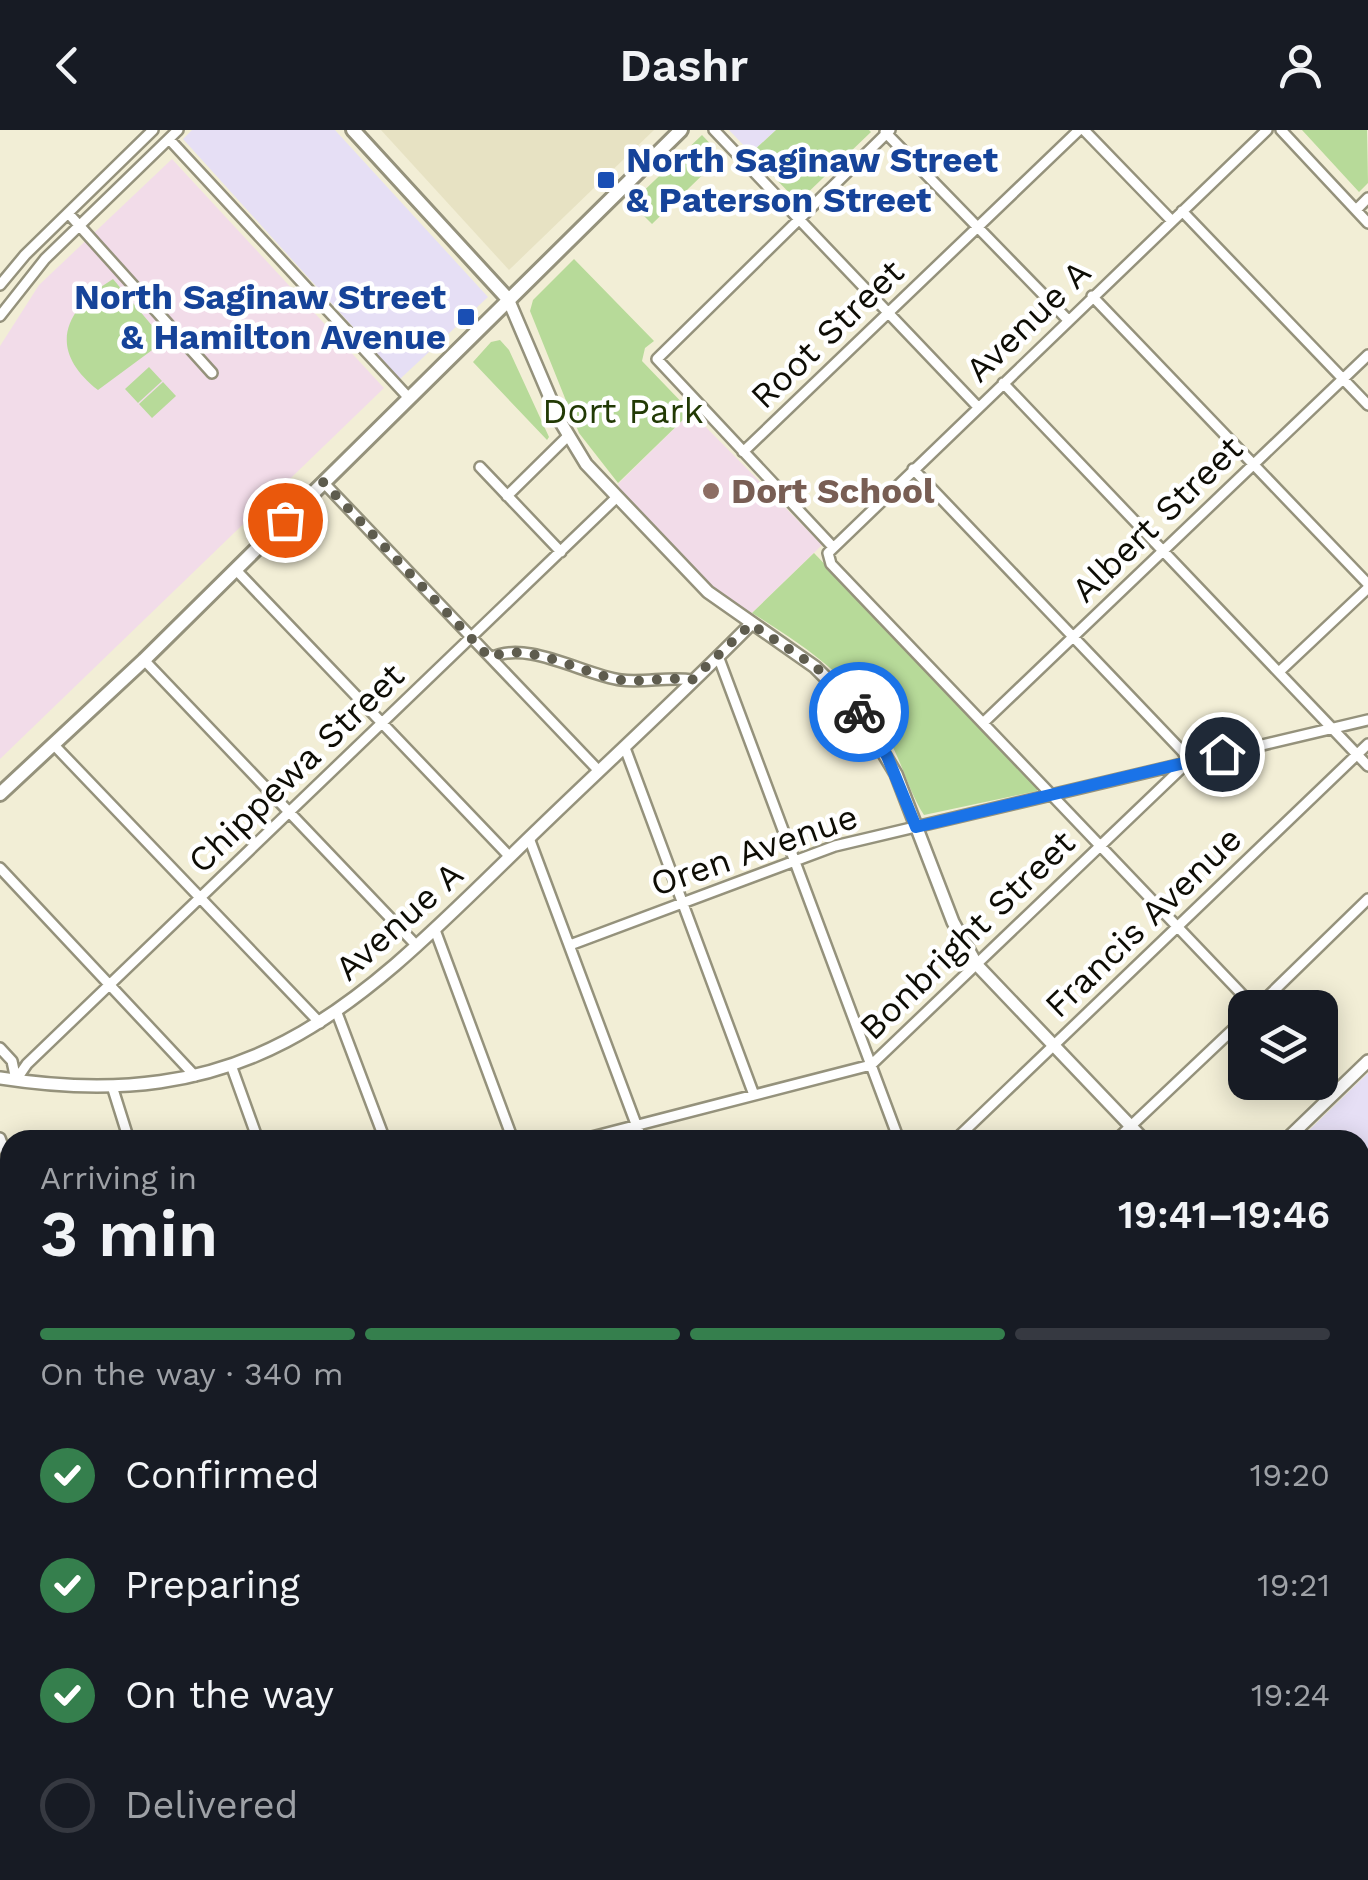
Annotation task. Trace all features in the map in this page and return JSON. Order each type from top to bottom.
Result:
[{"type":"main road","points":[[353,130],[508,299]]},
{"type":"main road","points":[[0,794],[144,660],[680,130]]},
{"type":"street","points":[[0,285],[153,130]]},
{"type":"street","points":[[0,316],[28,277],[178,130]]},
{"type":"street","points":[[714,130],[978,407]]},
{"type":"street","points":[[1082,130],[1172,221]]},
{"type":"street","name":"Root Street","points":[[743,452],[1082,130]]},
{"type":"street","name":"Avenue A","points":[[830,549],[1267,130]]},
{"type":"street","points":[[1281,130],[1368,223]]},
{"type":"street","points":[[1068,320],[887,131],[657,359],[830,549],[831,564],[1238,990]]},
{"type":"street","points":[[169,139],[408,397]]},
{"type":"street","points":[[1356,210],[1368,198]]},
{"type":"street","points":[[1182,211],[1368,405]]},
{"type":"street","points":[[68,212],[212,373]]},
{"type":"street","points":[[1092,296],[1368,586],[1280,671]]},
{"type":"street","points":[[508,299],[568,436],[586,464],[708,592],[816,667],[857,709],[887,756],[953,922],[976,964],[1134,1130]]},
{"type":"street","name":"Albert Street","points":[[984,722],[1368,356]]},
{"type":"street","points":[[1003,383],[1368,766]]},
{"type":"street","points":[[507,496],[568,436]]},
{"type":"street","points":[[480,467],[561,552]]},
{"type":"street","points":[[912,469],[1075,636],[1188,762]]},
{"type":"street","points":[[323,482],[599,771]]},
{"type":"street","name":"Chippewa Street","points":[[16,1080],[27,1064],[616,498]]},
{"type":"street","points":[[235,569],[510,856]]},
{"type":"street","name":"Avenue A","points":[[0,1078],[112,1086],[195,1076],[265,1053],[320,1024],[436,930],[751,624]]},
{"type":"street","points":[[490,658],[501,652],[529,654],[616,680],[692,680]]},
{"type":"street","points":[[718,656],[895,1130]]},
{"type":"street","points":[[144,660],[417,946]]},
{"type":"street","name":"Oren Avenue","points":[[570,945],[835,846],[1368,720]]},
{"type":"street","points":[[53,744],[320,1024]]},
{"type":"street","name":"Francis Avenue","points":[[965,1130],[1368,744]]},
{"type":"street","points":[[624,748],[754,1094]]},
{"type":"street","name":"Bonbright Street","points":[[621,1130],[871,1065],[1188,762]]},
{"type":"street","points":[[529,838],[638,1130]]},
{"type":"street","points":[[0,868],[195,1076]]},
{"type":"street","points":[[1274,990],[1368,899]]},
{"type":"street","points":[[436,930],[509,1130]]},
{"type":"street","points":[[337,1013],[381,1130]]},
{"type":"street","points":[[1126,1130],[1228,1034]]},
{"type":"street","points":[[0,1048],[12,1062],[16,1080]]},
{"type":"street","points":[[1338,1090],[1368,1063]]},
{"type":"street","points":[[231,1065],[254,1130]]},
{"type":"street","points":[[112,1086],[127,1130]]},
{"type":"street","points":[[1299,1130],[1328,1100]]},
{"type":"shaded area","points":[[192,130],[335,130],[488,297],[400,379],[183,139]]},
{"type":"shaded area","points":[[381,130],[654,130],[509,270]]},
{"type":"shaded area","points":[[729,130],[776,130],[751,153]]},
{"type":"shaded area","points":[[172,159],[384,388],[0,759],[0,346],[39,285]]},
{"type":"shaded area","points":[[691,412],[822,545],[752,613],[717,592],[618,484]]},
{"type":"shaded area","points":[[1368,1073],[1368,1130],[1309,1130]]},
{"type":"green space","points":[[776,130],[871,132],[798,202],[751,153]]},
{"type":"green space","points":[[1302,130],[1367,130],[1368,183],[1359,192]]},
{"type":"green space","points":[[702,135],[722,156],[652,224],[631,203]]},
{"type":"green space","name":"Dort Park","points":[[574,259],[654,341],[645,348],[642,361],[691,412],[618,483],[579,433],[530,311],[533,300]]},
{"type":"green space","points":[[113,279],[159,334],[159,345],[98,390],[72,360],[68,331],[82,304]]},
{"type":"green space","name":"Dort Park","points":[[500,340],[509,350],[549,437],[547,440],[473,362],[491,342]]},
{"type":"green space","points":[[149,367],[162,381],[138,403],[125,389]]},
{"type":"green space","points":[[163,382],[176,396],[152,418],[139,404]]},
{"type":"green space","points":[[814,553],[1038,787],[1037,791],[924,815],[888,738],[861,699],[828,666],[752,613]]},
{"type":"way so far","points":[[285,520],[323,482],[490,658],[501,652],[529,654],[616,680],[692,680],[751,624],[816,667],[859,712]]},
{"type":"place","name":"North Saginaw Street & Paterson Street","points":[[606,180]]},
{"type":"place","name":"North Saginaw Street & Hamilton Avenue","points":[[466,317]]},
{"type":"place","name":"Dort School","points":[[711,491]]},
{"type":"route","points":[[859,712],[887,756],[916,827],[1222,754]]}]
